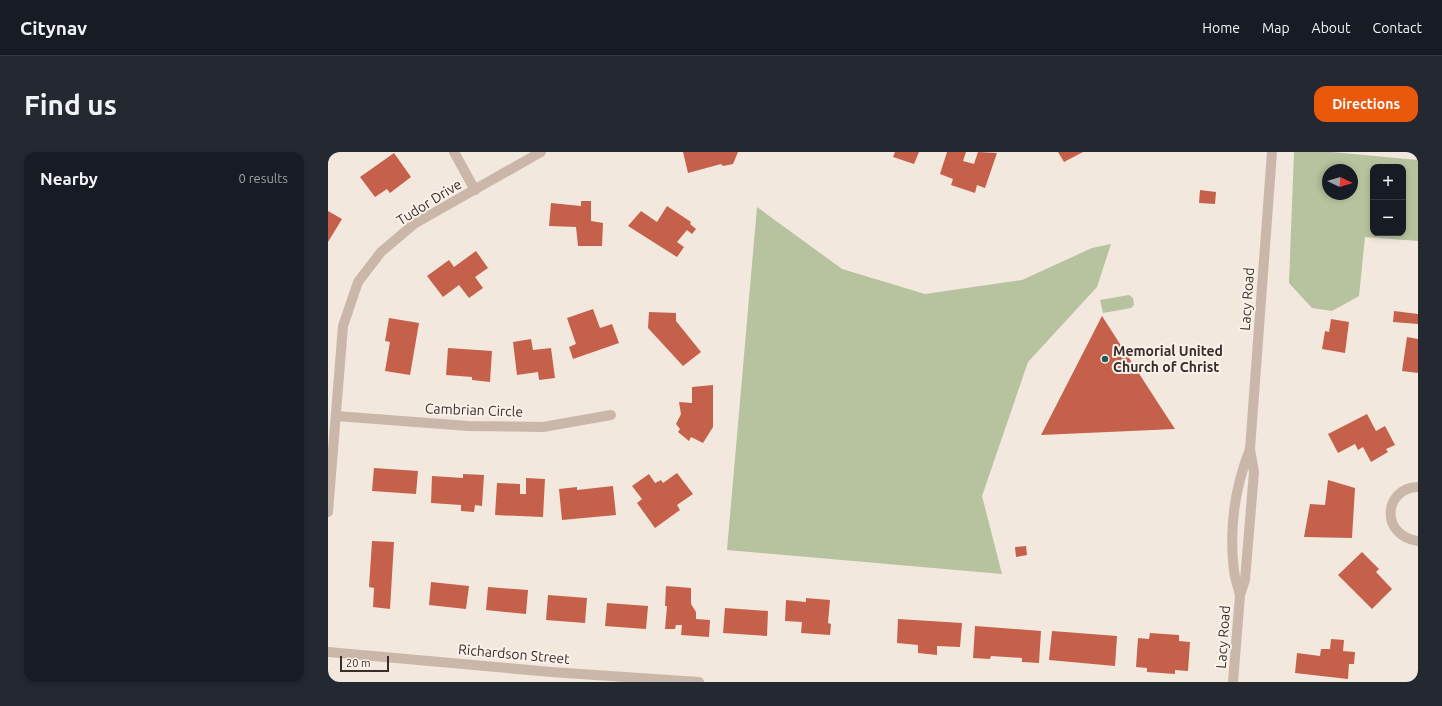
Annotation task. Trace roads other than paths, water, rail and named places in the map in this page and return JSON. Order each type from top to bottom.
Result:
[{"type":"street","points":[[454,152],[474,190]]},
{"type":"street","name":"Tudor Drive","points":[[328,512],[343,326],[358,282],[381,252],[414,224],[541,152]]},
{"type":"street","name":"Lacy Road","points":[[1233,682],[1240,595],[1245,580],[1254,472],[1250,449],[1272,152]]},
{"type":"street","name":"Cambrian Circle","points":[[336,416],[468,426],[542,427],[611,415]]},
{"type":"street","name":"Lacy Road","points":[[1240,595],[1234,572],[1232,522],[1241,471],[1250,449]]},
{"type":"street","points":[[1418,487],[1404,491],[1397,496],[1392,504],[1391,513],[1395,529],[1401,536],[1409,540],[1418,541]]},
{"type":"street","name":"Richardson Street","points":[[328,652],[551,672],[699,682]]},
{"type":"place","name":"Memorial United Church of Christ","points":[[1105,359]]}]
